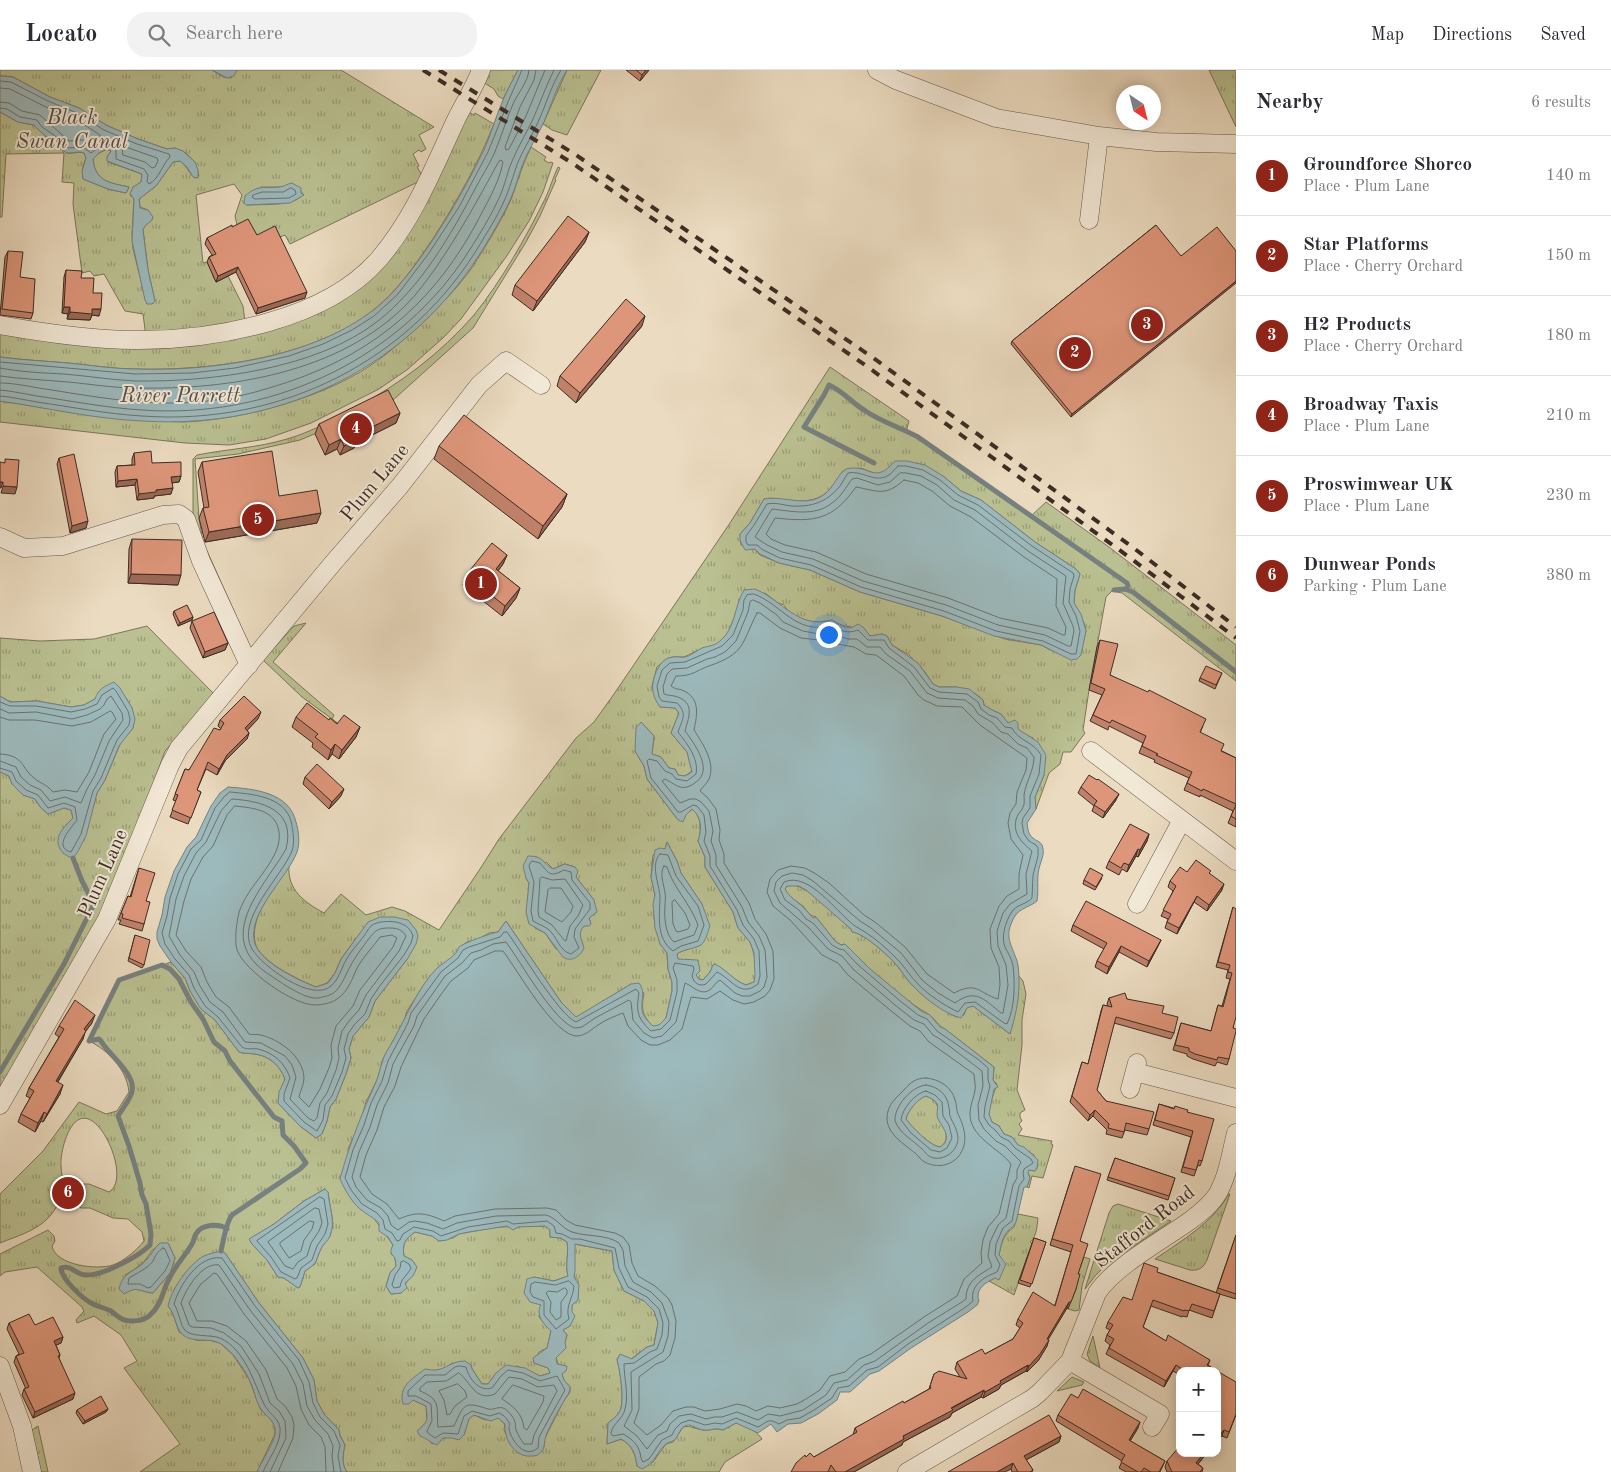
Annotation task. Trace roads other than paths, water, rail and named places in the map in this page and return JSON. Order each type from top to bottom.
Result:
[{"type":"street","points":[[877,70],[896,80],[996,118],[1099,136],[1156,142],[1236,144]]},
{"type":"street","points":[[0,324],[98,339],[143,341],[185,339],[219,335],[252,327],[283,318],[325,301],[353,283],[367,270],[402,229],[424,191],[462,106],[479,75]]},
{"type":"street","points":[[1089,220],[1099,136]]},
{"type":"street","name":"Plum Lane","points":[[0,1104],[107,919],[170,765],[180,748],[400,486],[479,385],[506,361],[542,385]]},
{"type":"street","points":[[0,537],[24,548],[63,546],[163,515],[179,514],[186,519],[201,561],[249,664]]},
{"type":"street","points":[[1091,751],[1236,861]]},
{"type":"street","points":[[1137,904],[1182,820]]},
{"type":"street","points":[[1134,1075],[1236,1098]]},
{"type":"street","name":"Stafford Road","points":[[907,1472],[1033,1398],[1058,1375],[1070,1361],[1077,1348],[1101,1286],[1124,1266],[1202,1212],[1218,1194],[1236,1133]]},
{"type":"street","points":[[1070,1361],[1160,1414]]},
{"type":"street","points":[[0,1366],[22,1426],[32,1472]]},
{"type":"water","points":[[212,70],[237,70],[234,76],[227,78]]},
{"type":"water","name":"River Parrett","points":[[518,70],[567,70],[544,122],[524,160],[508,204],[486,244],[456,287],[421,324],[382,356],[339,382],[294,401],[245,414],[194,421],[124,420],[0,401],[0,357],[127,369],[202,367],[274,355],[309,344],[342,330],[371,312],[395,290],[444,223],[484,150],[505,96]]},
{"type":"water","name":"Black Swan Canal","points":[[0,76],[13,77],[50,97],[79,108],[106,125],[138,139],[167,149],[175,148],[183,151],[195,162],[198,178],[193,177],[187,167],[180,161],[173,162],[156,186],[139,199],[140,208],[148,210],[153,217],[143,230],[148,270],[155,301],[152,304],[147,304],[145,300],[132,241],[134,199],[130,194],[133,187],[141,182],[142,174],[107,161],[111,151],[107,149],[93,159],[94,167],[97,173],[105,180],[129,187],[126,193],[108,189],[83,179],[82,171],[86,158],[84,153],[68,153],[34,125],[18,122],[0,112]]},
{"type":"water","points":[[292,183],[301,188],[301,193],[304,195],[290,203],[246,205],[244,203],[245,196],[254,190],[280,187]]},
{"type":"water","points":[[895,461],[907,461],[925,465],[943,476],[961,491],[981,500],[1035,542],[1076,569],[1080,574],[1075,590],[1074,603],[1081,614],[1086,631],[1081,655],[1077,659],[1071,660],[1041,645],[994,636],[942,616],[860,592],[810,570],[779,563],[760,554],[755,549],[745,550],[740,540],[740,534],[750,523],[764,499],[804,501],[819,498],[826,493],[846,469],[854,468],[876,473],[882,472]]},
{"type":"water","points":[[755,589],[791,612],[810,621],[832,620],[841,626],[851,628],[858,624],[870,636],[882,634],[887,636],[892,645],[918,663],[933,684],[939,687],[969,689],[983,700],[984,705],[1001,714],[1008,723],[1015,720],[1018,723],[1018,729],[1038,742],[1046,755],[1044,775],[1035,797],[1036,809],[1027,823],[1030,835],[1042,845],[1043,851],[1038,874],[1037,901],[1017,913],[1009,929],[1009,939],[1018,963],[1019,972],[1019,990],[1010,1034],[973,1006],[967,1008],[961,1018],[936,1006],[912,985],[896,964],[884,953],[867,939],[852,932],[851,929],[806,890],[799,886],[787,886],[785,889],[813,918],[816,917],[835,941],[841,945],[845,944],[869,968],[921,1011],[930,1015],[940,1027],[994,1067],[993,1080],[998,1087],[994,1089],[989,1114],[992,1122],[999,1126],[1004,1134],[1012,1137],[1018,1145],[1024,1147],[1038,1160],[1035,1171],[1029,1170],[1030,1178],[1027,1187],[1024,1187],[1016,1222],[1006,1233],[1002,1242],[999,1255],[1006,1264],[999,1280],[995,1278],[984,1284],[978,1293],[979,1301],[977,1305],[879,1371],[870,1374],[850,1392],[840,1392],[837,1400],[818,1414],[801,1423],[788,1424],[777,1432],[771,1424],[758,1433],[736,1423],[723,1430],[702,1430],[686,1425],[673,1441],[663,1447],[651,1463],[642,1469],[637,1466],[633,1450],[621,1439],[607,1444],[608,1423],[617,1415],[622,1403],[617,1360],[620,1354],[632,1359],[647,1347],[654,1345],[658,1323],[654,1311],[644,1301],[624,1291],[614,1270],[612,1251],[575,1244],[574,1277],[579,1285],[578,1300],[572,1305],[572,1312],[575,1316],[570,1326],[563,1330],[567,1335],[566,1348],[556,1358],[557,1364],[567,1366],[566,1371],[562,1374],[570,1389],[547,1433],[542,1451],[535,1456],[520,1454],[512,1447],[506,1436],[505,1424],[498,1418],[491,1421],[474,1415],[469,1419],[464,1435],[459,1440],[443,1438],[437,1445],[420,1436],[417,1431],[426,1420],[426,1406],[413,1400],[409,1404],[403,1404],[402,1392],[404,1388],[425,1369],[442,1369],[454,1363],[465,1361],[471,1365],[482,1384],[488,1384],[496,1373],[506,1365],[525,1368],[540,1376],[550,1373],[548,1368],[534,1363],[533,1358],[547,1348],[551,1331],[543,1323],[540,1316],[539,1308],[541,1305],[530,1302],[524,1293],[527,1279],[534,1277],[554,1281],[568,1276],[567,1242],[561,1238],[550,1237],[550,1230],[545,1226],[518,1227],[513,1230],[507,1226],[459,1234],[447,1240],[439,1241],[432,1236],[415,1232],[405,1242],[403,1252],[404,1256],[412,1260],[417,1267],[413,1276],[405,1283],[407,1288],[401,1293],[391,1294],[386,1286],[390,1273],[396,1266],[395,1258],[391,1252],[393,1245],[388,1237],[379,1231],[379,1223],[360,1209],[354,1202],[340,1179],[352,1142],[385,1054],[424,984],[437,968],[455,954],[459,947],[478,938],[498,932],[506,921],[561,1002],[576,1017],[631,984],[639,983],[643,994],[643,1014],[653,1026],[659,1025],[666,1018],[672,982],[668,969],[667,953],[660,944],[655,928],[653,904],[655,895],[651,877],[655,850],[665,849],[667,842],[681,873],[702,904],[710,926],[703,943],[677,954],[678,959],[698,960],[700,971],[696,975],[699,979],[703,980],[715,964],[746,985],[754,982],[754,953],[750,942],[738,928],[733,912],[705,867],[705,857],[698,841],[700,828],[698,816],[692,809],[686,815],[683,822],[678,820],[647,779],[644,766],[635,751],[636,728],[641,722],[654,736],[652,754],[661,757],[669,768],[675,769],[678,775],[685,776],[692,772],[687,752],[671,733],[679,713],[675,708],[660,707],[653,693],[654,678],[658,667],[666,659],[691,655],[702,648],[720,641],[729,630],[744,590]],"holes":[[[926,1096],[932,1099],[938,1106],[938,1119],[946,1133],[946,1141],[940,1147],[926,1140],[906,1119],[911,1109],[920,1100]]]},
{"type":"water","points":[[114,682],[120,688],[132,708],[135,719],[133,728],[119,746],[105,780],[97,793],[86,836],[73,858],[61,851],[58,843],[62,830],[73,818],[71,810],[64,808],[48,814],[35,799],[23,795],[12,784],[9,776],[0,772],[0,696],[10,702],[37,701],[71,707],[84,705],[95,699],[100,690]]},
{"type":"water","points":[[228,787],[259,791],[278,798],[292,812],[297,826],[299,841],[297,852],[269,896],[256,921],[255,944],[265,958],[281,970],[316,987],[328,983],[341,959],[368,922],[380,917],[408,920],[418,936],[408,958],[375,1001],[369,1017],[353,1036],[349,1049],[351,1058],[346,1074],[336,1099],[330,1107],[322,1134],[316,1138],[300,1126],[278,1103],[279,1092],[285,1079],[277,1066],[270,1059],[260,1055],[239,1052],[215,1020],[201,1009],[190,991],[185,978],[171,962],[157,939],[165,897],[174,871],[187,847],[196,837],[211,806],[220,793]]},
{"type":"water","points":[[528,856],[540,858],[553,869],[565,864],[575,867],[578,871],[576,877],[594,900],[597,912],[589,918],[591,924],[584,926],[582,929],[581,937],[584,948],[581,954],[575,958],[566,959],[563,957],[545,933],[529,924],[526,912],[529,883],[523,866]]},
{"type":"water","points":[[325,1189],[328,1192],[332,1214],[332,1230],[315,1263],[305,1271],[298,1288],[284,1278],[278,1277],[267,1260],[249,1239],[274,1224],[304,1201]]},
{"type":"water","points":[[160,1243],[168,1243],[175,1258],[170,1273],[153,1293],[136,1289],[124,1294],[119,1289],[124,1278],[143,1263]]},
{"type":"water","points":[[221,1251],[225,1253],[259,1303],[303,1358],[314,1380],[317,1401],[324,1414],[339,1430],[345,1445],[343,1462],[347,1472],[257,1472],[274,1438],[273,1422],[260,1408],[249,1379],[233,1355],[216,1342],[185,1337],[179,1330],[168,1306],[176,1287],[189,1268],[201,1257]]},
{"type":"waterway","points":[[874,463],[804,427],[829,385],[839,390],[870,414],[918,437],[1127,583],[1128,586]]},
{"type":"waterway","points":[[1114,590],[1125,589],[1133,592],[1236,672]]},
{"type":"waterway","points":[[0,1072],[64,964],[94,904],[73,858]]},
{"type":"waterway","points":[[221,1251],[224,1238],[225,1233],[226,1228],[232,1215],[306,1163],[294,1146],[283,1135],[282,1121],[274,1117],[230,1061],[225,1051],[214,1042],[203,1019],[191,1002],[179,979],[170,969],[162,965],[119,980],[89,1041],[99,1039],[130,1078],[132,1091],[118,1116],[146,1204],[151,1234],[150,1245],[129,1260],[101,1272],[82,1275],[71,1268],[65,1267],[61,1268],[62,1273],[74,1289],[89,1302],[111,1311],[124,1320],[141,1320],[147,1318],[157,1307],[171,1274],[192,1244],[198,1231],[206,1226],[219,1226],[224,1227],[227,1229]]},
{"type":"railway","points":[[423,70],[572,163],[865,365],[1129,557],[1236,638]]},
{"type":"railway","points":[[439,70],[576,155],[872,357],[1135,549],[1236,627]]},
{"type":"place","name":"H2 Products","points":[[1147,325]]},
{"type":"place","name":"Star Platforms","points":[[1075,353]]},
{"type":"place","name":"Broadway Taxis","points":[[356,429]]},
{"type":"place","name":"Proswimwear UK","points":[[258,520]]},
{"type":"place","name":"Groundforce Shorco","points":[[481,584]]},
{"type":"place","name":"Dunwear Ponds","points":[[68,1193]]}]
